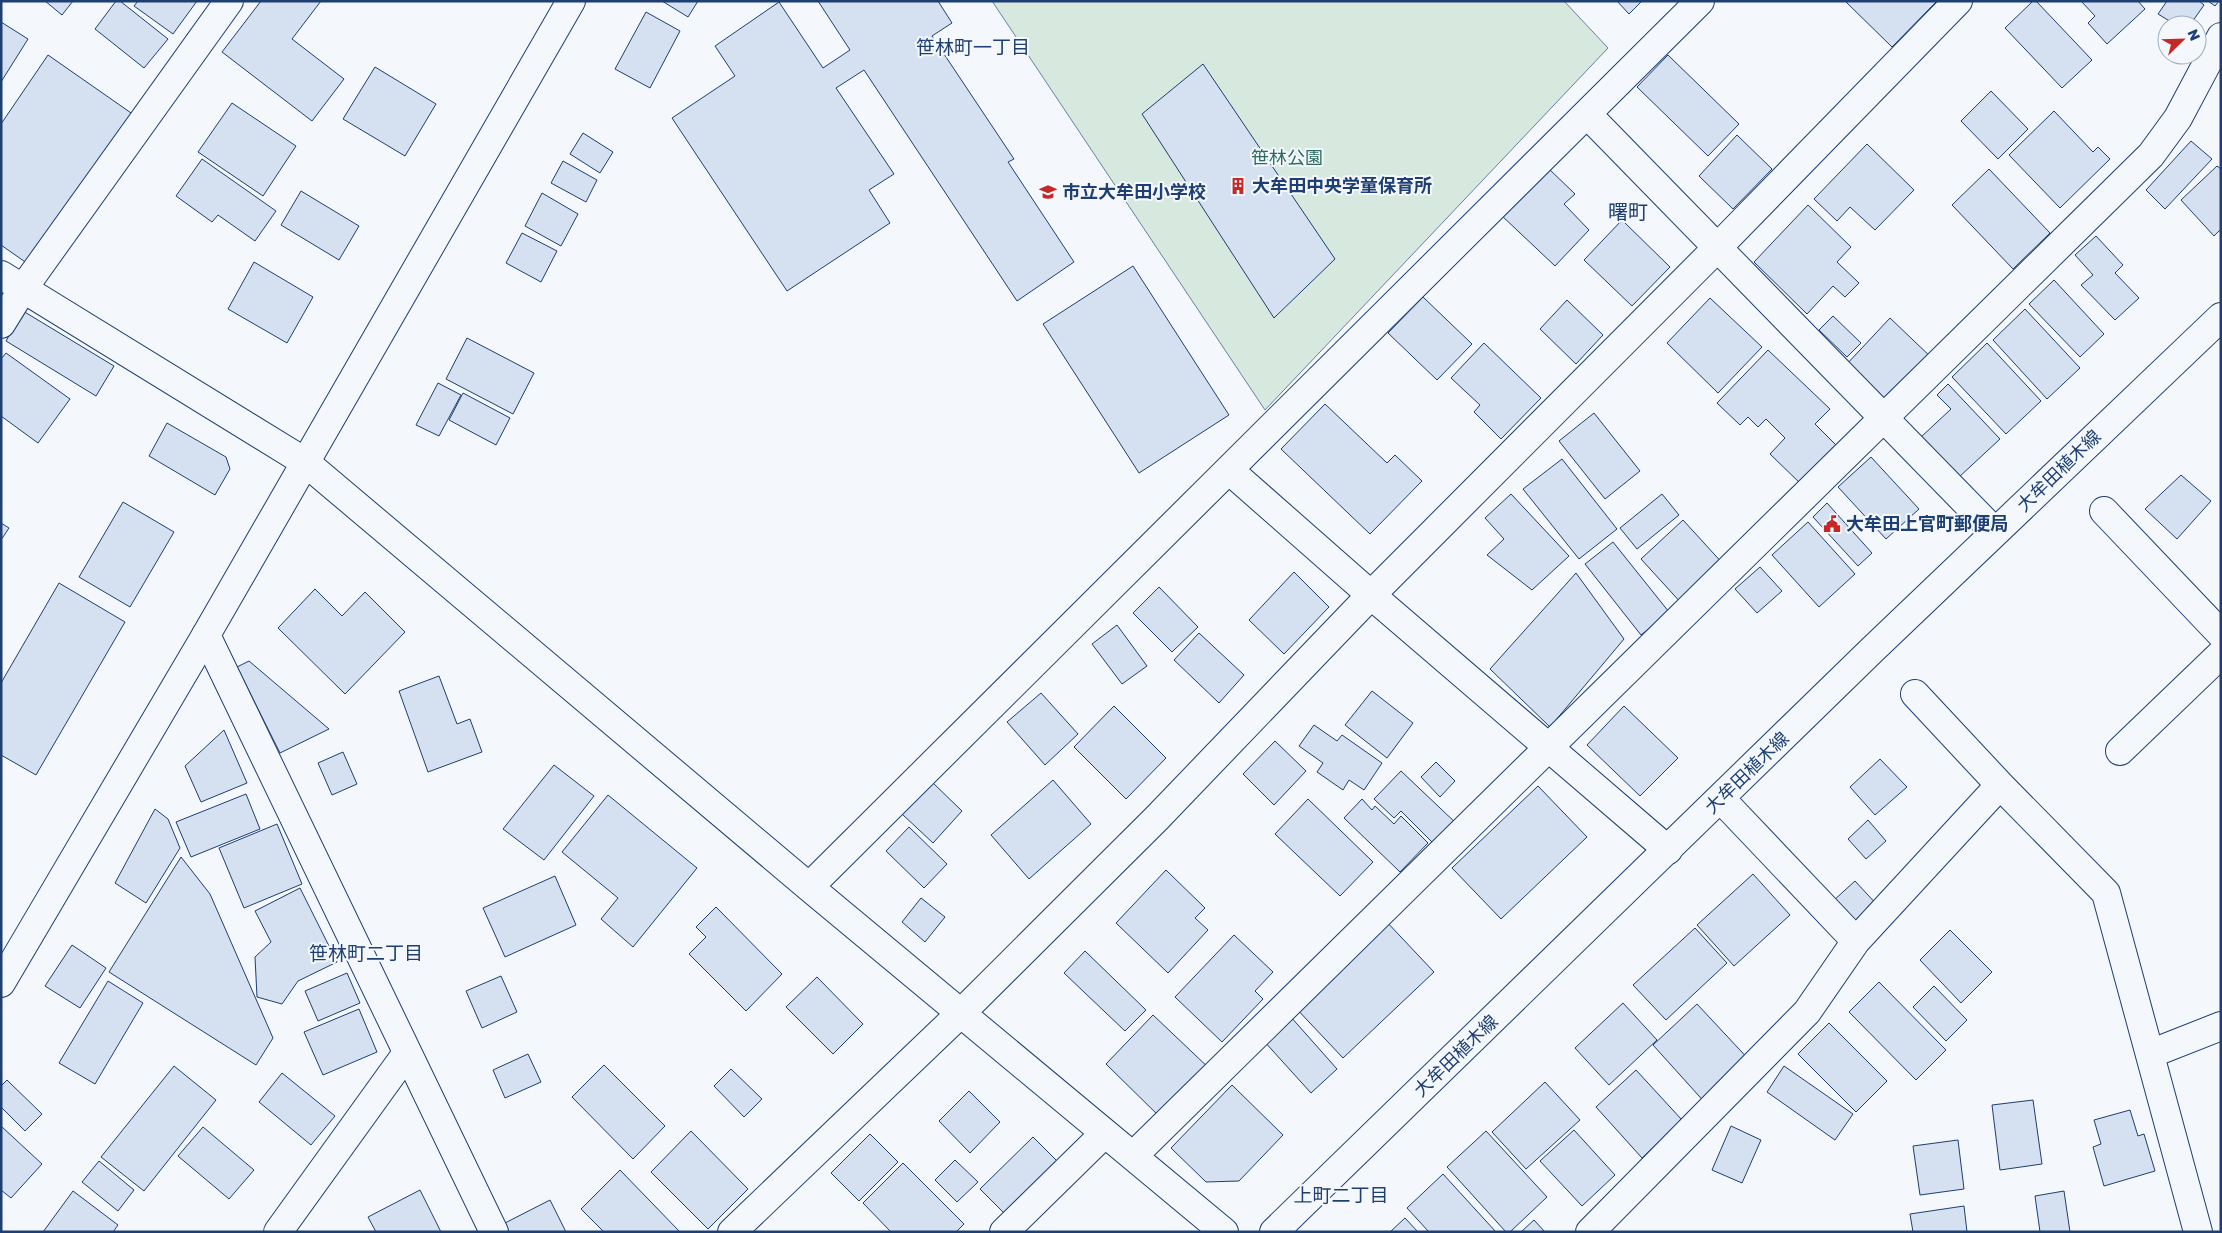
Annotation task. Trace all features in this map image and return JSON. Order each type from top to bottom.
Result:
[{"type":"street","points":[[1,324],[12,283],[229,1]]},
{"type":"street","points":[[1,984],[206,635],[571,1]]},
{"type":"street","points":[[809,887],[1700,1]]},
{"type":"street","points":[[732,1232],[961,1013],[1157,818],[1371,595],[1718,247],[1958,1]]},
{"type":"street","points":[[1133,1156],[2151,155],[2178,118],[2221,37]]},
{"type":"street","points":[[1588,114],[1995,532]]},
{"type":"street","points":[[12,283],[305,462],[809,887],[1224,1232]]},
{"type":"street","name":"大牟田植木線","points":[[1274,1232],[1995,532],[2221,317]]},
{"type":"street","points":[[1229,470],[1371,595],[1668,850]]},
{"type":"street","points":[[2104,511],[2221,634]]},
{"type":"street","points":[[206,635],[494,1232]]},
{"type":"street","points":[[2120,752],[2221,654]]},
{"type":"street","points":[[1915,694],[2000,785],[2106,893],[2198,1232]]},
{"type":"street","points":[[1590,1232],[1807,1012],[1856,941],[2000,785]]},
{"type":"street","points":[[1721,799],[1856,941]]},
{"type":"street","points":[[2150,1054],[2221,1026]]},
{"type":"street","points":[[278,1232],[408,1053]]},
{"type":"street","points":[[1004,1232],[1105,1133]]},
{"type":"green space","name":"笹林公園","points":[[992,1],[1564,1],[1608,48],[1265,410]]},
{"type":"building","points":[[45,1],[73,1],[62,15]]},
{"type":"building","points":[[116,1],[120,1],[168,39],[144,68],[95,29]]},
{"type":"building","points":[[138,1],[197,1],[173,34],[134,6]]},
{"type":"building","points":[[261,1],[321,1],[292,39],[344,79],[312,121],[222,52]]},
{"type":"building","points":[[662,1],[698,1],[688,17]]},
{"type":"building","points":[[818,1],[938,1],[952,23],[932,36],[1014,159],[1008,162],[1074,262],[1017,301],[864,70],[836,88],[894,174],[869,190],[890,223],[787,291],[672,118],[735,76],[715,46],[779,2],[823,68],[850,50]]},
{"type":"building","points":[[1617,1],[1642,1],[1629,14]]},
{"type":"building","points":[[1845,1],[1936,1],[1936,2],[1892,47]]},
{"type":"building","points":[[2033,1],[2036,1],[2092,60],[2062,88],[2005,28]]},
{"type":"building","points":[[2081,1],[2138,1],[2145,9],[2107,44],[2088,23],[2095,16]]},
{"type":"building","points":[[2167,1],[2199,1],[2204,5],[2197,15],[2158,14]]},
{"type":"building","points":[[2208,1],[2219,1],[2215,6]]},
{"type":"building","points":[[646,12],[680,31],[650,88],[615,69]]},
{"type":"building","points":[[1,22],[28,39],[1,82]]},
{"type":"building","points":[[48,55],[134,115],[31,266],[1,245],[1,124]]},
{"type":"building","points":[[1668,55],[1739,124],[1708,156],[1637,87]]},
{"type":"building","name":"大牟田中央学童保育所","points":[[1203,64],[1335,259],[1274,318],[1142,114]]},
{"type":"building","points":[[375,67],[436,104],[405,156],[343,119]]},
{"type":"building","points":[[1991,91],[2028,129],[1998,159],[1961,121]]},
{"type":"building","points":[[232,103],[296,146],[263,196],[198,152]]},
{"type":"building","points":[[2054,111],[2093,152],[2098,147],[2110,159],[2060,208],[2009,155]]},
{"type":"building","points":[[583,133],[613,152],[600,173],[570,154]]},
{"type":"building","points":[[1737,135],[1772,169],[1733,209],[1699,176]]},
{"type":"building","points":[[2191,141],[2212,159],[2165,209],[2146,190]]},
{"type":"building","points":[[1867,144],[1914,190],[1875,230],[1850,207],[1837,221],[1814,199]]},
{"type":"building","points":[[202,159],[276,211],[255,241],[218,215],[212,222],[176,196]]},
{"type":"building","points":[[563,161],[597,180],[586,202],[551,183]]},
{"type":"building","points":[[2217,166],[2221,169],[2221,229],[2214,236],[2181,200]]},
{"type":"building","points":[[1547,167],[1575,194],[1564,204],[1589,230],[1555,266],[1501,215]]},
{"type":"building","points":[[1989,169],[2050,233],[2013,269],[1952,205]]},
{"type":"building","points":[[301,191],[359,226],[339,260],[281,225]]},
{"type":"building","points":[[542,193],[578,214],[561,246],[525,226]]},
{"type":"building","points":[[1808,205],[1851,247],[1837,262],[1859,283],[1845,297],[1833,286],[1807,314],[1754,262]]},
{"type":"building","points":[[1622,220],[1670,267],[1632,306],[1584,260]]},
{"type":"building","points":[[522,233],[557,251],[541,282],[506,263]]},
{"type":"building","points":[[2096,236],[2123,265],[2115,273],[2139,298],[2115,320],[2081,285],[2093,275],[2075,255]]},
{"type":"building","points":[[254,262],[313,297],[287,343],[228,309]]},
{"type":"building","points":[[1133,266],[1229,415],[1139,473],[1043,324]]},
{"type":"building","points":[[2054,280],[2104,334],[2080,357],[2029,304]]},
{"type":"building","points":[[1423,297],[1472,344],[1437,380],[1388,333]]},
{"type":"building","points":[[1710,298],[1762,347],[1718,393],[1667,343]]},
{"type":"building","points":[[1567,300],[1603,335],[1576,364],[1540,329]]},
{"type":"building","points":[[2025,309],[2080,368],[2047,399],[1993,340]]},
{"type":"building","points":[[23,311],[114,366],[96,396],[6,341]]},
{"type":"building","points":[[1833,316],[1861,343],[1847,357],[1819,330]]},
{"type":"building","points":[[1890,318],[1935,361],[1889,409],[1845,366]]},
{"type":"building","points":[[467,338],[534,373],[513,414],[446,379]]},
{"type":"building","points":[[1484,343],[1541,398],[1501,439],[1474,412],[1480,405],[1451,378]]},
{"type":"building","points":[[1987,343],[2041,401],[2006,434],[1952,377]]},
{"type":"building","points":[[1768,350],[1830,409],[1815,424],[1840,449],[1804,487],[1770,454],[1785,438],[1766,419],[1758,427],[1748,417],[1740,425],[1717,403]]},
{"type":"building","points":[[6,353],[70,399],[38,443],[1,416],[1,359]]},
{"type":"building","points":[[438,383],[461,395],[439,436],[416,425]]},
{"type":"building","points":[[1948,384],[2000,439],[1958,478],[1920,438],[1951,409],[1937,395]]},
{"type":"building","points":[[463,393],[510,418],[496,445],[449,420]]},
{"type":"building","points":[[1325,404],[1387,463],[1395,455],[1422,481],[1370,534],[1281,449]]},
{"type":"building","points":[[1594,413],[1640,471],[1605,499],[1559,441]]},
{"type":"building","points":[[167,423],[226,457],[230,469],[215,495],[149,456]]},
{"type":"building","points":[[1871,457],[1919,509],[1886,539],[1838,487]]},
{"type":"building","points":[[1562,459],[1617,529],[1579,559],[1523,489]]},
{"type":"building","points":[[2181,475],[2211,501],[2177,539],[2145,509]]},
{"type":"building","points":[[1511,494],[1569,556],[1532,590],[1487,555],[1504,539],[1485,518]]},
{"type":"building","points":[[1662,494],[1679,515],[1637,549],[1620,528]]},
{"type":"building","points":[[123,502],[174,532],[130,607],[79,577]]},
{"type":"building","points":[[1827,503],[1872,553],[1858,566],[1813,517]]},
{"type":"building","points":[[1683,520],[1725,566],[1683,605],[1641,559]]},
{"type":"building","points":[[1808,522],[1855,574],[1819,607],[1772,555]]},
{"type":"building","points":[[1,523],[9,528],[1,540]]},
{"type":"building","points":[[1613,542],[1669,612],[1641,635],[1585,564]]},
{"type":"building","points":[[1760,567],[1782,591],[1757,613],[1735,589]]},
{"type":"building","points":[[1294,572],[1329,607],[1284,654],[1249,620]]},
{"type":"building","points":[[1576,573],[1624,639],[1550,727],[1490,669]]},
{"type":"building","points":[[59,583],[125,622],[36,775],[1,755],[1,683]]},
{"type":"building","points":[[1159,587],[1198,627],[1172,652],[1133,613]]},
{"type":"building","points":[[315,589],[342,616],[365,592],[405,632],[345,694],[278,628]]},
{"type":"building","points":[[1117,625],[1147,666],[1122,684],[1092,644]]},
{"type":"building","points":[[1199,633],[1244,675],[1219,703],[1174,660]]},
{"type":"building","points":[[249,661],[329,729],[280,753],[237,667]]},
{"type":"building","points":[[439,676],[457,724],[470,719],[482,752],[428,772],[399,691]]},
{"type":"building","points":[[1372,691],[1413,723],[1387,758],[1345,725]]},
{"type":"building","points":[[1041,693],[1078,734],[1045,765],[1007,722]]},
{"type":"building","points":[[1114,706],[1166,758],[1126,799],[1074,747]]},
{"type":"building","points":[[1624,706],[1678,758],[1640,796],[1587,745]]},
{"type":"building","points":[[1314,725],[1337,741],[1342,735],[1382,763],[1364,790],[1349,780],[1343,790],[1317,772],[1323,763],[1299,746]]},
{"type":"building","points":[[224,730],[247,783],[201,802],[185,766]]},
{"type":"building","points":[[1275,741],[1306,771],[1274,805],[1243,774]]},
{"type":"building","points":[[343,752],[357,784],[332,795],[318,763]]},
{"type":"building","points":[[1880,759],[1907,787],[1875,815],[1850,787]]},
{"type":"building","points":[[1436,762],[1455,781],[1440,797],[1421,777]]},
{"type":"building","points":[[554,765],[594,796],[544,860],[503,829]]},
{"type":"building","points":[[1401,771],[1459,826],[1438,848],[1401,811],[1394,818],[1374,799]]},
{"type":"building","points":[[1053,780],[1091,824],[1029,879],[991,835]]},
{"type":"building","points":[[932,782],[962,811],[933,843],[902,814]]},
{"type":"building","points":[[1538,786],[1587,837],[1501,919],[1452,868]]},
{"type":"building","points":[[246,794],[260,829],[191,857],[176,822]]},
{"type":"building","points":[[608,795],[697,868],[633,947],[601,919],[618,898],[562,852]]},
{"type":"building","points":[[1308,799],[1373,862],[1340,896],[1275,834]]},
{"type":"building","points":[[1362,799],[1372,810],[1375,806],[1394,824],[1401,816],[1428,843],[1400,872],[1344,818]]},
{"type":"building","points":[[155,809],[168,819],[180,848],[146,903],[115,883]]},
{"type":"building","points":[[1868,820],[1886,841],[1866,859],[1848,839]]},
{"type":"building","points":[[277,824],[302,884],[244,908],[219,848]]},
{"type":"building","points":[[909,827],[947,864],[924,888],[886,851]]},
{"type":"building","points":[[181,857],[210,894],[273,1038],[256,1065],[109,972]]},
{"type":"building","points":[[1166,870],[1205,908],[1195,918],[1208,930],[1168,973],[1116,923]]},
{"type":"building","points":[[1753,874],[1790,915],[1734,966],[1697,925]]},
{"type":"building","points":[[555,876],[576,925],[505,957],[483,908]]},
{"type":"building","points":[[1855,881],[1880,908],[1847,939],[1822,911]]},
{"type":"building","points":[[300,888],[337,962],[298,981],[282,1004],[257,997],[255,957],[271,942],[255,911]]},
{"type":"building","points":[[921,898],[945,917],[925,942],[902,922]]},
{"type":"building","points":[[716,907],[782,974],[746,1011],[689,954],[706,937],[696,927]]},
{"type":"building","points":[[1384,919],[1434,972],[1343,1058],[1293,1005]]},
{"type":"building","points":[[1695,928],[1727,963],[1666,1020],[1633,985]]},
{"type":"building","points":[[1950,930],[1992,972],[1961,1003],[1920,960]]},
{"type":"building","points":[[1234,935],[1273,972],[1255,991],[1263,999],[1222,1042],[1175,997]]},
{"type":"building","points":[[72,945],[106,968],[80,1008],[45,986]]},
{"type":"building","points":[[1085,951],[1146,1010],[1125,1031],[1064,973]]},
{"type":"building","points":[[347,973],[360,1003],[318,1021],[305,991]]},
{"type":"building","points":[[501,976],[517,1012],[482,1028],[466,991]]},
{"type":"building","points":[[817,977],[863,1024],[833,1054],[786,1007]]},
{"type":"building","points":[[108,981],[143,1003],[95,1084],[59,1063]]},
{"type":"building","points":[[1879,982],[1946,1050],[1916,1080],[1849,1012]]},
{"type":"building","points":[[1934,986],[1967,1020],[1946,1041],[1913,1007]]},
{"type":"building","points":[[1623,1003],[1657,1040],[1609,1085],[1575,1048]]},
{"type":"building","points":[[1697,1004],[1753,1064],[1708,1106],[1653,1045]]},
{"type":"building","points":[[359,1009],[377,1052],[323,1075],[304,1032]]},
{"type":"building","points":[[1153,1015],[1212,1071],[1164,1121],[1106,1064]]},
{"type":"building","points":[[1290,1016],[1337,1069],[1311,1093],[1263,1040]]},
{"type":"building","points":[[1829,1023],[1887,1081],[1856,1112],[1798,1054]]},
{"type":"building","points":[[528,1054],[541,1082],[505,1098],[493,1070]]},
{"type":"building","points":[[604,1065],[665,1126],[633,1159],[572,1097]]},
{"type":"building","points":[[174,1066],[216,1100],[144,1191],[101,1157]]},
{"type":"building","points":[[1784,1066],[1853,1114],[1835,1140],[1767,1092]]},
{"type":"building","points":[[731,1069],[762,1099],[744,1117],[714,1086]]},
{"type":"building","points":[[1636,1070],[1682,1120],[1642,1158],[1596,1107]]},
{"type":"building","points":[[282,1073],[335,1116],[311,1145],[259,1102]]},
{"type":"building","points":[[7,1080],[42,1114],[25,1131],[1,1107],[1,1086]]},
{"type":"building","points":[[1545,1082],[1580,1120],[1526,1169],[1492,1132]]},
{"type":"building","points":[[1232,1085],[1283,1135],[1239,1181],[1206,1182],[1171,1148]]},
{"type":"building","points":[[969,1091],[1000,1122],[970,1153],[939,1121]]},
{"type":"building","points":[[2033,1100],[2042,1164],[2000,1170],[1992,1105]]},
{"type":"building","points":[[2130,1110],[2138,1136],[2144,1134],[2155,1171],[2104,1186],[2093,1147],[2101,1144],[2094,1120]]},
{"type":"building","points":[[1,1126],[42,1164],[11,1198],[1,1190]]},
{"type":"building","points":[[1731,1126],[1761,1140],[1742,1183],[1712,1170]]},
{"type":"building","points":[[203,1127],[254,1170],[229,1199],[178,1156]]},
{"type":"building","points":[[1574,1130],[1615,1175],[1582,1206],[1540,1161]]},
{"type":"building","points":[[691,1131],[748,1189],[708,1229],[651,1172]]},
{"type":"building","points":[[1486,1131],[1547,1197],[1510,1232],[1506,1232],[1447,1167]]},
{"type":"building","points":[[870,1134],[898,1162],[859,1201],[831,1173]]},
{"type":"building","points":[[1033,1137],[1059,1163],[1006,1215],[980,1189]]},
{"type":"building","points":[[1958,1140],[1964,1189],[1920,1195],[1913,1146]]},
{"type":"building","points":[[955,1160],[978,1182],[957,1202],[935,1180]]},
{"type":"building","points":[[99,1161],[134,1190],[118,1211],[82,1182]]},
{"type":"building","points":[[903,1163],[964,1224],[956,1232],[891,1232],[863,1203]]},
{"type":"building","points":[[620,1170],[680,1232],[604,1232],[581,1209]]},
{"type":"building","points":[[1443,1174],[1496,1232],[1429,1232],[1407,1208]]},
{"type":"building","points":[[420,1190],[441,1232],[376,1232],[368,1217]]},
{"type":"building","points":[[73,1191],[118,1225],[113,1232],[43,1232]]},
{"type":"building","points":[[2064,1191],[2070,1232],[2040,1232],[2035,1196]]},
{"type":"building","points":[[550,1200],[566,1232],[509,1232],[505,1223]]},
{"type":"building","points":[[1964,1206],[1967,1232],[1913,1232],[1910,1214]]},
{"type":"building","points":[[1405,1218],[1418,1232],[1390,1232]]},
{"type":"building","points":[[1534,1220],[1545,1232],[1521,1232]]},
{"type":"place","name":"大牟田中央学童保育所","points":[[1238,186]]},
{"type":"place","name":"市立大牟田小学校","points":[[1048,192]]},
{"type":"place","name":"大牟田上官町郵便局","points":[[1832,524]]},
{"type":"district","name":"笹林町一丁目","points":[[973,47]]},
{"type":"district","name":"曙町","points":[[1628,212]]},
{"type":"district","name":"笹林町二丁目","points":[[366,953]]},
{"type":"district","name":"上町二丁目","points":[[1341,1195]]}]
